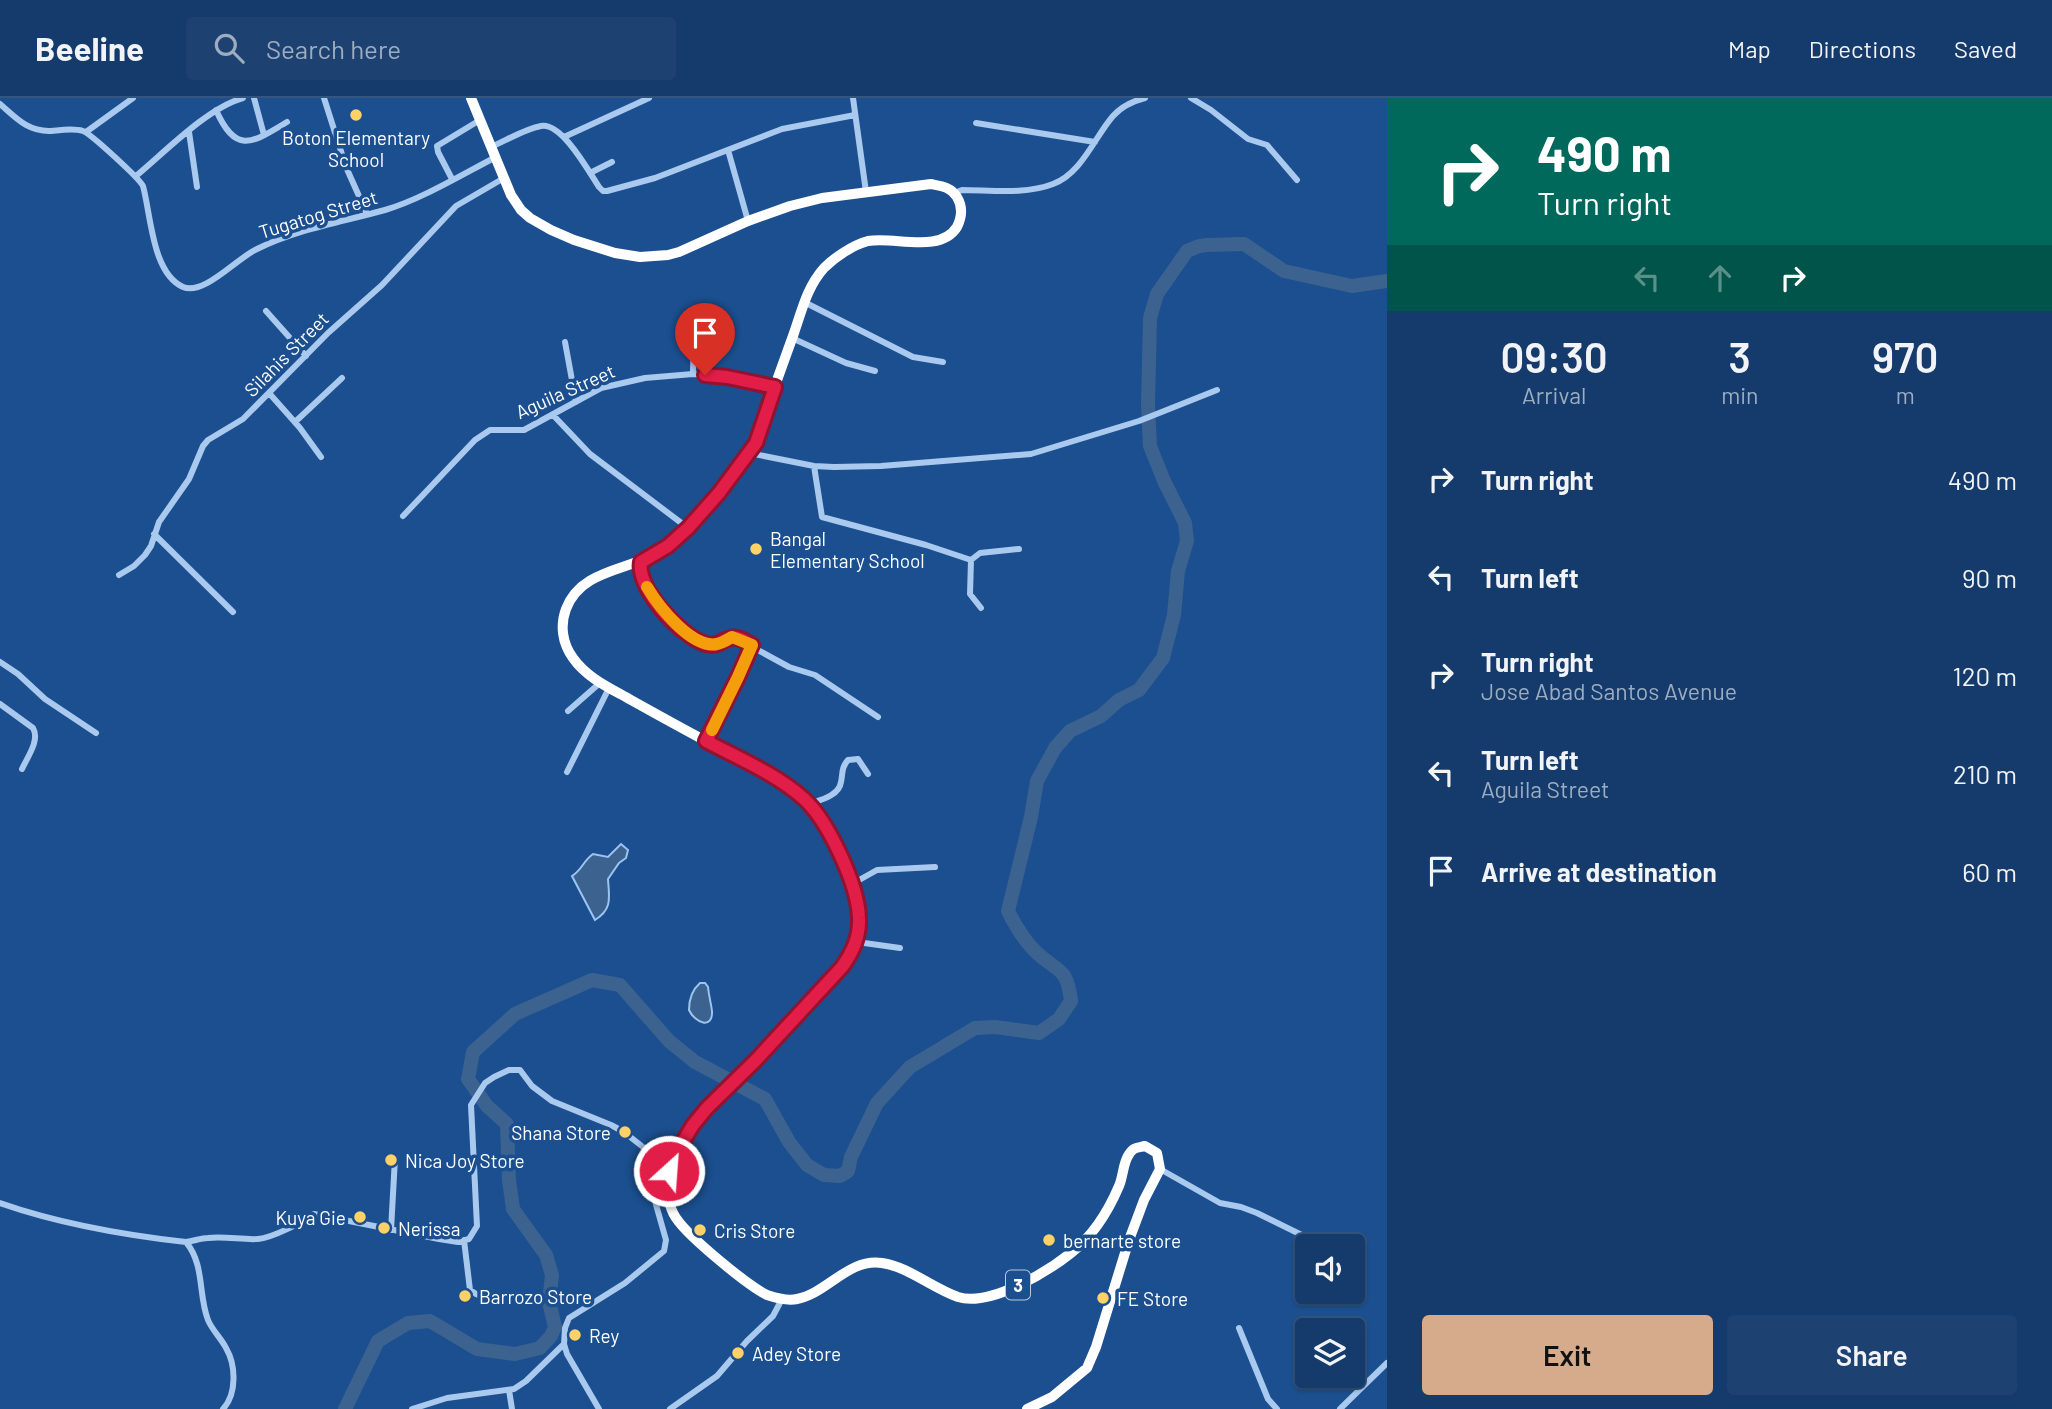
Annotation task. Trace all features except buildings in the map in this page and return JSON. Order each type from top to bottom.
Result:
[{"type":"highway","points":[[471,98],[515,202],[530,218],[574,240],[615,253],[640,257],[679,252],[748,221],[790,206],[866,192],[930,184],[946,186],[959,200],[962,214],[953,233],[924,242],[870,240],[856,246],[824,268],[803,302],[762,429],[749,453],[719,493],[668,546],[641,562],[588,581],[572,597],[564,616],[563,633],[568,652],[585,672],[774,778],[809,804],[831,836],[852,884],[859,917],[857,942],[853,951],[842,967],[755,1061],[707,1108],[693,1125],[672,1160],[669,1171],[668,1202],[676,1219],[752,1286],[782,1299]]},
{"type":"highway","name":"3","points":[[782,1299],[796,1300],[856,1266],[878,1262],[893,1266],[963,1299],[992,1295],[1045,1270],[1070,1254],[1090,1236],[1104,1216],[1121,1181],[1127,1156],[1135,1148],[1145,1146],[1157,1153],[1160,1169]]},
{"type":"highway","points":[[1027,1409],[1052,1397],[1087,1368],[1129,1240],[1144,1200],[1160,1169]]},
{"type":"street","points":[[0,104],[33,130],[86,132],[133,98]]},
{"type":"street","points":[[136,176],[216,110],[243,98]]},
{"type":"street","points":[[254,98],[264,135]]},
{"type":"street","points":[[324,98],[346,167],[367,214]]},
{"type":"street","points":[[631,98],[633,106]]},
{"type":"street","points":[[649,98],[564,137],[603,191],[655,178],[782,129],[855,115]]},
{"type":"street","points":[[853,98],[866,192]]},
{"type":"street","points":[[954,193],[962,190],[1026,189],[1051,185],[1074,170],[1113,116],[1130,103],[1145,98]]},
{"type":"street","points":[[1191,98],[1248,139],[1267,145],[1297,180]]},
{"type":"street","points":[[216,110],[224,129],[236,139],[251,141],[287,122]]},
{"type":"street","points":[[452,179],[437,146],[480,120]]},
{"type":"street","points":[[976,123],[1095,142]]},
{"type":"street","name":"Tugatog Street","points":[[86,132],[136,176],[143,186],[159,256],[165,270],[176,282],[190,289],[205,285],[239,259],[269,243],[396,206],[452,179],[540,126],[551,127],[564,137]]},
{"type":"street","points":[[189,132],[197,187]]},
{"type":"street","points":[[728,150],[748,221]]},
{"type":"street","points":[[590,173],[612,162]]},
{"type":"street","name":"Silahis Street","points":[[120,575],[145,555],[164,514],[189,479],[202,446],[243,419],[382,285],[448,214],[504,177]]},
{"type":"street","points":[[803,302],[913,356],[943,362]]},
{"type":"street","points":[[266,312],[306,356]]},
{"type":"street","points":[[693,374],[694,328]]},
{"type":"street","points":[[793,338],[846,363],[875,372]]},
{"type":"street","points":[[565,342],[576,402]]},
{"type":"street","name":"Aguila Street","points":[[403,516],[483,434],[498,429],[524,430],[601,388],[623,382],[693,374],[727,377],[775,387]]},
{"type":"street","points":[[295,422],[342,378]]},
{"type":"street","points":[[749,453],[814,466],[852,467],[1011,457],[1046,450],[1139,421],[1217,390]]},
{"type":"street","points":[[269,393],[321,457]]},
{"type":"street","points":[[552,415],[590,454],[688,528]]},
{"type":"street","points":[[814,466],[822,517],[971,560]]},
{"type":"street","points":[[154,534],[233,612]]},
{"type":"street","points":[[971,560],[981,553],[1018,549]]},
{"type":"street","points":[[971,560],[970,594],[981,607]]},
{"type":"street","points":[[641,562],[642,578],[653,597],[683,630],[710,645],[722,643],[732,637],[752,645],[789,667],[815,675],[878,718]]},
{"type":"street","points":[[706,741],[752,645]]},
{"type":"street","points":[[0,662],[18,674],[45,699],[96,733]]},
{"type":"street","points":[[568,711],[605,685]]},
{"type":"street","points":[[567,772],[605,685]]},
{"type":"street","points":[[0,704],[33,727],[36,732],[22,769]]},
{"type":"street","points":[[809,804],[837,791],[841,784],[843,767],[848,760],[858,759],[868,774]]},
{"type":"street","points":[[852,884],[877,870],[935,867]]},
{"type":"street","points":[[857,942],[900,948]]},
{"type":"street","points":[[0,1203],[84,1226],[186,1242],[207,1238],[269,1237],[314,1214],[458,1242],[469,1239],[477,1226],[471,1105],[485,1083],[515,1069],[520,1070],[531,1086],[552,1101],[618,1129],[655,1155],[672,1160]]},
{"type":"street","points":[[599,1409],[568,1354],[564,1344],[565,1328],[569,1318],[625,1283],[664,1251],[666,1240],[653,1194],[651,1176],[655,1155]]},
{"type":"street","points":[[391,1230],[395,1158]]},
{"type":"street","points":[[1160,1169],[1220,1203],[1257,1213],[1300,1234]]},
{"type":"street","points":[[464,1240],[470,1290],[491,1300]]},
{"type":"street","points":[[186,1242],[198,1264],[208,1320],[227,1350],[232,1365],[233,1385],[228,1404],[223,1409]]},
{"type":"street","points":[[670,1409],[717,1376],[772,1316],[782,1299]]},
{"type":"street","points":[[1239,1328],[1268,1399],[1277,1409]]},
{"type":"street","points":[[412,1409],[447,1398],[514,1389],[564,1344]]},
{"type":"street","points":[[1340,1409],[1387,1363]]},
{"type":"street","points":[[509,1390],[512,1409]]},
{"type":"water","points":[[621,844],[628,850],[626,858],[608,879],[607,907],[595,920],[572,876],[593,854],[608,857]]},
{"type":"water","points":[[700,983],[705,983],[708,987],[712,1011],[710,1021],[703,1023],[689,1010],[692,995]]},
{"type":"waterway","points":[[345,1409],[378,1341],[408,1323],[430,1321],[477,1349],[515,1354],[540,1348],[555,1327],[549,1302],[552,1275],[546,1255],[513,1209],[507,1124],[487,1106],[468,1079],[473,1052],[515,1014],[592,980],[620,985],[669,1041],[695,1062],[765,1099],[789,1142],[807,1165],[824,1175],[840,1176],[848,1171],[851,1157],[877,1103],[910,1067],[975,1028],[995,1027],[1039,1033],[1059,1019],[1071,1001],[1067,982],[1061,972],[1028,944],[1008,911],[1037,781],[1055,748],[1070,731],[1101,716],[1119,700],[1139,690],[1163,658],[1174,615],[1178,571],[1187,541],[1185,523],[1150,446],[1150,318],[1157,294],[1187,251],[1207,245],[1244,244],[1284,271],[1352,286],[1387,281]]},
{"type":"slow traffic","points":[[647,587],[667,615],[703,643],[716,645],[732,637],[752,645],[712,730]]},
{"type":"place","name":"Boton Elementary School","points":[[356,115]]},
{"type":"place","name":"Bangal Elementary School","points":[[756,549]]},
{"type":"place","name":"Shana Store","points":[[625,1132]]},
{"type":"place","name":"Nica Joy Store","points":[[391,1160]]},
{"type":"place","name":"Kuya Gie","points":[[360,1217]]},
{"type":"place","name":"Nerissa","points":[[384,1228]]},
{"type":"place","name":"Cris Store","points":[[700,1230]]},
{"type":"place","name":"bernarte store","points":[[1049,1240]]},
{"type":"place","name":"Barrozo Store","points":[[465,1296]]},
{"type":"place","name":"FE Store","points":[[1103,1298]]},
{"type":"place","name":"Rey","points":[[575,1335]]},
{"type":"place","name":"Adey Store","points":[[738,1353]]},
{"type":"route","points":[[669,1171],[672,1160],[693,1125],[707,1108],[755,1061],[842,967],[857,942],[859,917],[852,884],[838,851],[809,804],[774,778],[706,741],[752,645],[736,638],[716,645],[694,638],[667,615],[642,578],[641,562],[668,546],[688,528],[719,493],[756,443],[775,387],[705,375]]}]
